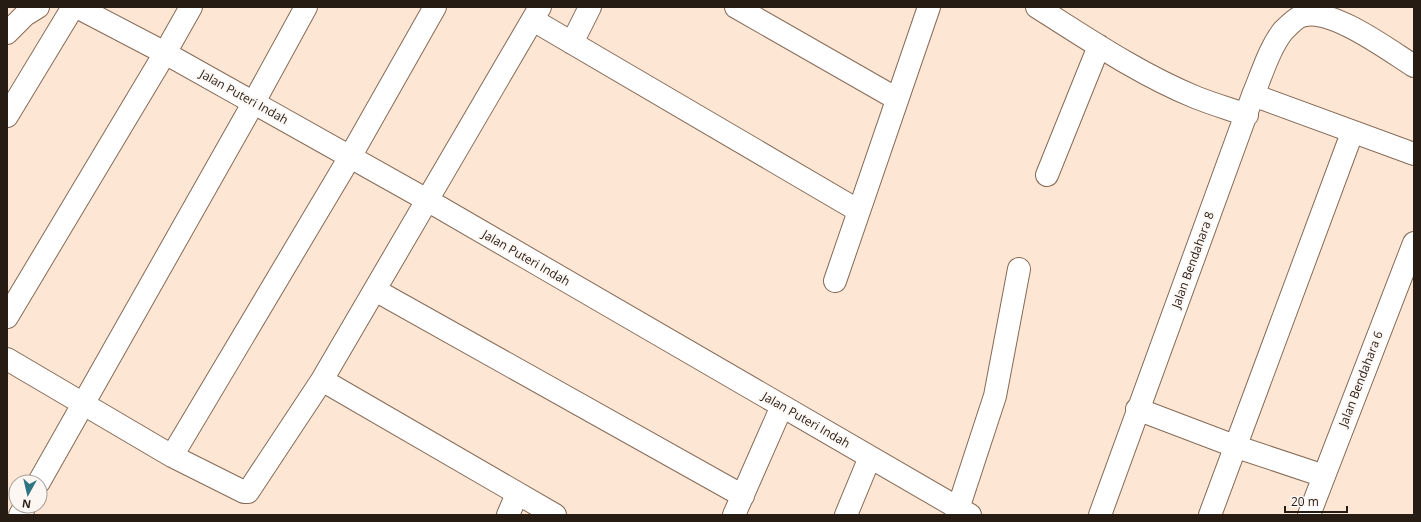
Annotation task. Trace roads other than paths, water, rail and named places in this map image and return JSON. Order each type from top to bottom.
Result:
[{"type":"street","points":[[7,33],[25,15],[38,7]]},
{"type":"street","points":[[7,116],[73,7]]},
{"type":"street","name":"Jalan Puteri Indah","points":[[77,7],[254,102],[427,200],[870,457],[962,513]]},
{"type":"street","points":[[7,317],[165,53],[190,7]]},
{"type":"street","points":[[43,474],[254,102],[306,7]]},
{"type":"street","points":[[172,456],[350,157],[435,7]]},
{"type":"street","points":[[572,43],[590,7]]},
{"type":"street","points":[[736,7],[897,99]]},
{"type":"street","points":[[835,281],[929,7]]},
{"type":"street","points":[[1037,7],[1099,46],[1195,98],[1250,105],[1352,133],[1414,154]]},
{"type":"street","points":[[7,359],[172,456],[244,492],[248,492],[322,380],[537,14],[572,43],[859,211]]},
{"type":"street","name":"Jalan Bendahara 8","points":[[1100,515],[1137,409],[1250,105],[1272,51],[1284,31],[1302,16],[1325,15],[1344,23],[1414,66]]},
{"type":"street","points":[[1047,175],[1099,46]]},
{"type":"street","points":[[1210,515],[1352,133]]},
{"type":"street","name":"Jalan Bendahara 6","points":[[1309,515],[1409,271],[1414,243]]},
{"type":"street","points":[[962,513],[995,396],[1019,269]]},
{"type":"street","points":[[376,290],[739,505],[782,406]]},
{"type":"street","points":[[322,380],[555,515]]},
{"type":"street","points":[[1137,409],[1236,446],[1324,476]]},
{"type":"street","points":[[846,515],[870,457]]},
{"type":"street","points":[[508,515],[517,494]]}]
